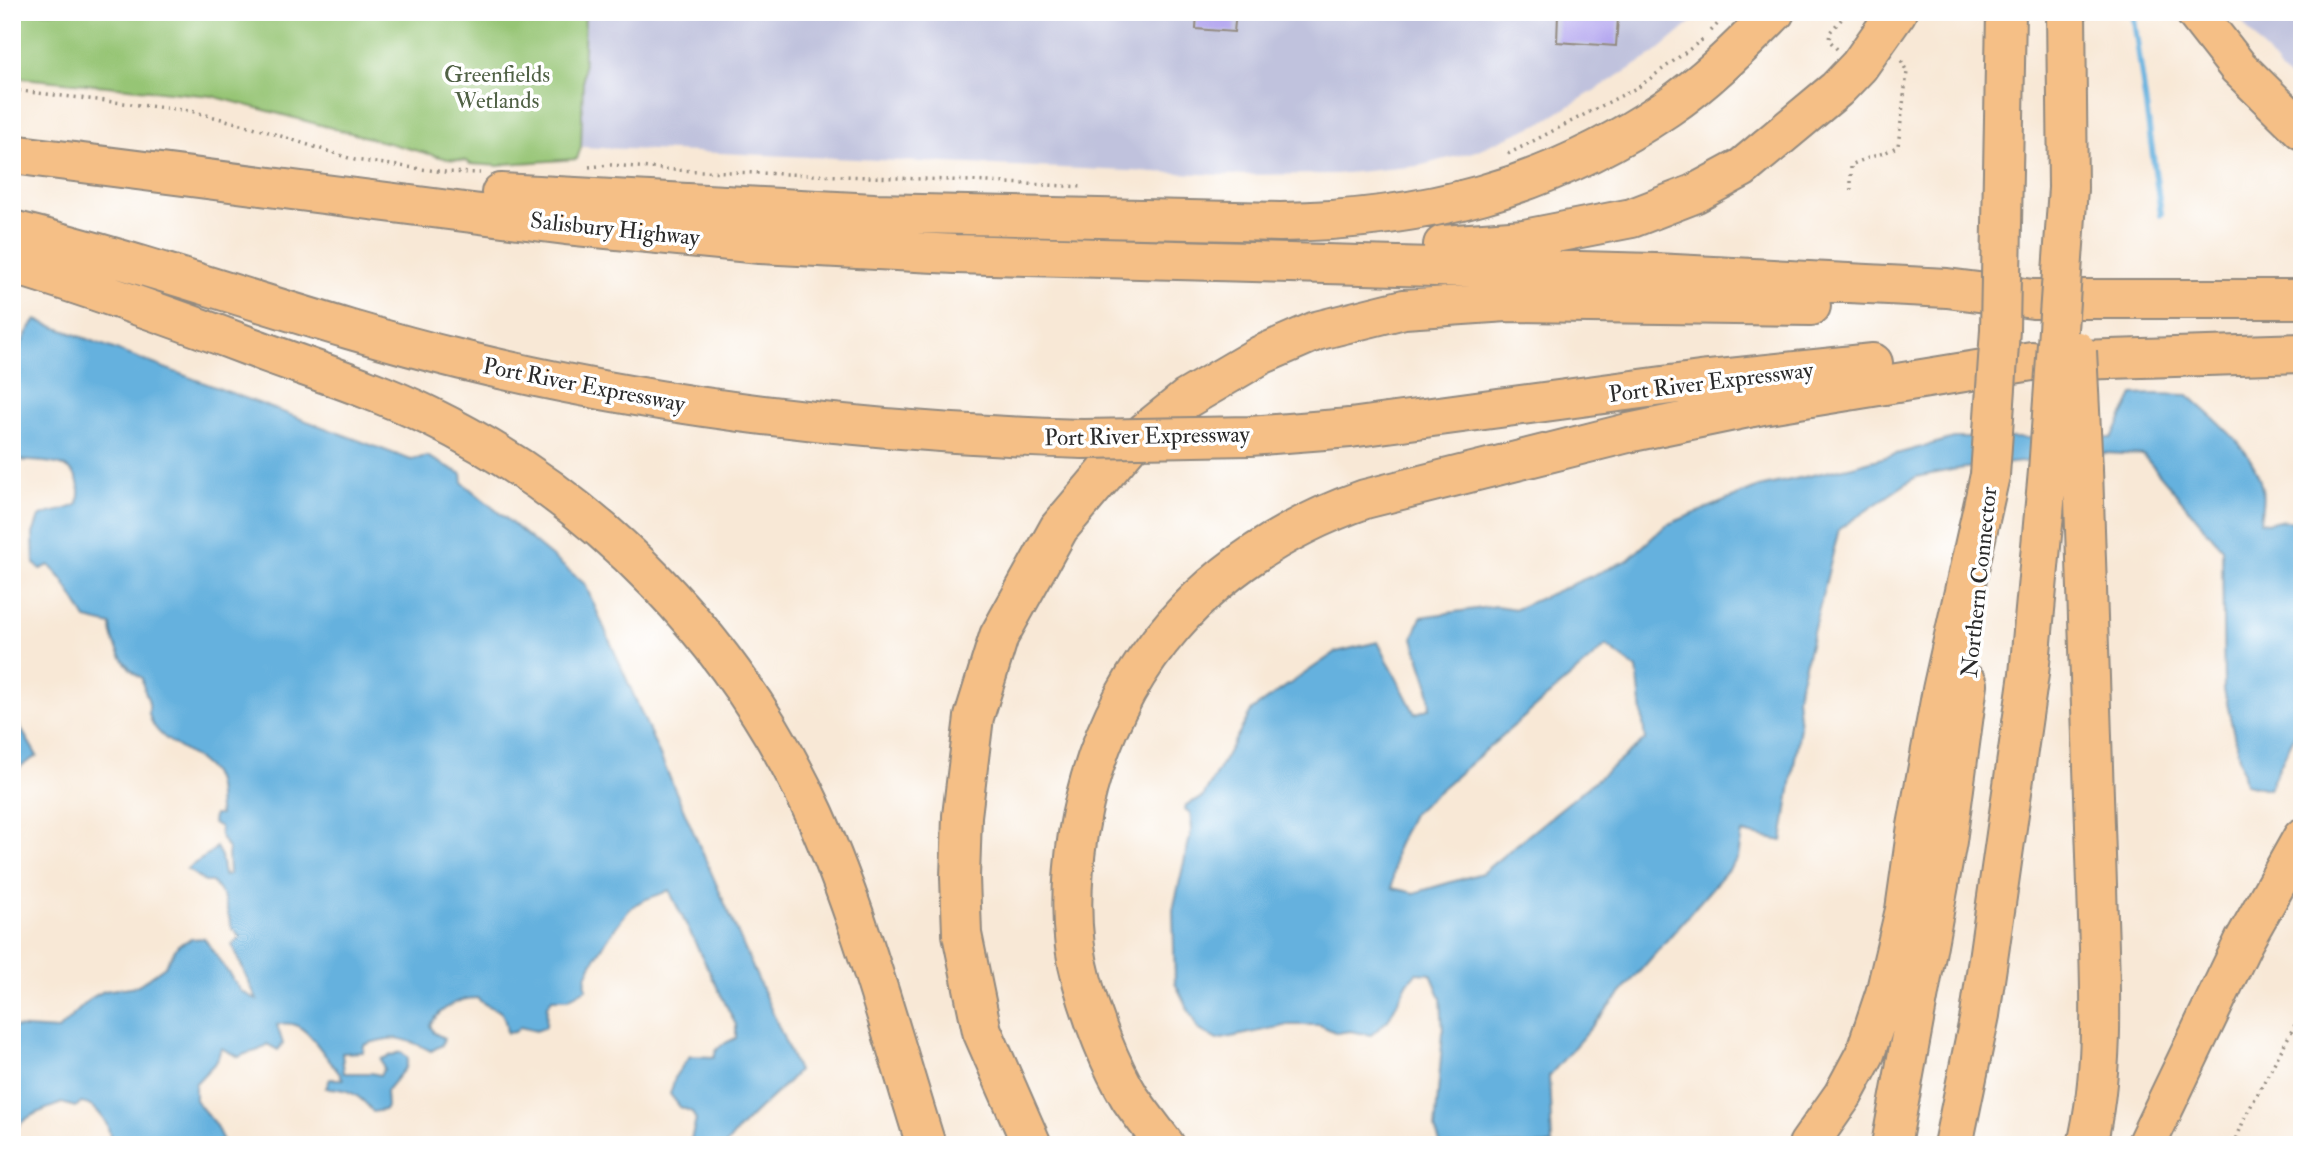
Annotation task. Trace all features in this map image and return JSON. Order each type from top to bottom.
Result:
[{"type":"highway","points":[[12,138],[443,189],[874,213],[1328,221],[1408,212],[1471,199],[1522,183],[1592,153],[1668,108],[1718,68],[1774,12]]},
{"type":"highway","points":[[1221,260],[1524,239],[1632,218],[1694,194],[1742,168],[1837,89],[1859,66],[1897,12]]},
{"type":"highway","name":"Northern Connector","points":[[1891,1145],[1947,841],[1968,685],[1990,475],[2000,330],[2006,12]]},
{"type":"highway","points":[[2066,12],[2068,188],[2065,471],[2093,740],[2101,1043],[2094,1118],[2087,1145]]},
{"type":"highway","points":[[2200,20],[2238,67],[2302,130]]},
{"type":"highway","name":"Salisbury Highway","points":[[12,154],[398,205],[697,238],[955,254],[1221,260]]},
{"type":"highway","name":"Port River Expressway","points":[[12,230],[191,280],[398,343],[474,363],[603,391],[745,414],[964,435],[1083,439],[1250,436],[1350,428],[1805,369],[1944,359],[2032,361],[2302,354]]},
{"type":"highway","points":[[1221,260],[1656,273],[1947,288],[2033,299]]},
{"type":"highway","points":[[12,264],[208,331],[428,415],[498,454],[531,476],[629,554],[677,604],[732,671],[795,775],[820,828],[852,911],[926,1145]]},
{"type":"highway","points":[[1032,1145],[982,1031],[962,934],[961,816],[974,718],[999,636],[1059,528],[1130,444],[1186,399],[1261,355],[1316,331],[1404,309],[1507,302],[1893,307],[2033,299],[2302,299]]},
{"type":"highway","points":[[1165,1145],[1129,1097],[1103,1042],[1081,980],[1074,927],[1074,862],[1084,801],[1100,744],[1127,688],[1153,650],[1195,601],[1238,564],[1284,534],[1327,512],[1364,499],[1628,433],[1756,406],[2032,361]]},
{"type":"highway","points":[[1952,1145],[1980,1016],[2029,674],[2065,471]]},
{"type":"highway","points":[[1808,1145],[1843,1095],[1865,1054],[1885,995],[1905,910],[1942,690],[1990,475]]},
{"type":"highway","points":[[2146,1145],[2244,941],[2302,838]]},
{"type":"path","points":[[1502,157],[1640,86],[1707,36],[1729,12]]},
{"type":"path","points":[[1851,190],[1851,165],[1885,154],[1898,145],[1907,72],[1901,58],[1892,57]]},
{"type":"path","points":[[12,90],[191,111],[253,127],[355,160],[444,172],[481,173]]},
{"type":"path","points":[[586,167],[611,165],[1080,186],[1090,189]]},
{"type":"path","points":[[2234,1145],[2245,1117],[2302,1012]]},
{"type":"shaded area","points":[[585,12],[1704,12],[1654,54],[1543,122],[1473,152],[1418,166],[1336,174],[1222,175],[581,147]]},
{"type":"shaded area","points":[[2234,12],[2302,12],[2302,90],[2282,72]]},
{"type":"green space","name":"Greenfields Wetlands","points":[[12,12],[585,12],[581,147],[577,159],[500,166],[470,164],[467,161],[448,159],[212,96],[12,77]]},
{"type":"water","points":[[36,320],[411,460],[427,456],[462,474],[463,483],[585,584],[798,1071],[742,1125],[726,1145],[686,1145],[690,1143],[696,1120],[692,1112],[680,1107],[670,1094],[676,1075],[690,1056],[714,1057],[719,1047],[736,1038],[736,1025],[669,890],[643,900],[630,909],[588,972],[586,989],[568,999],[552,999],[547,1006],[546,1027],[536,1031],[520,1027],[515,1032],[507,1033],[501,1012],[477,998],[470,998],[450,1005],[434,1019],[430,1025],[434,1033],[444,1038],[442,1045],[431,1051],[405,1040],[391,1038],[364,1045],[363,1052],[342,1053],[344,1073],[380,1075],[384,1069],[381,1059],[401,1052],[408,1058],[406,1067],[386,1091],[387,1107],[384,1110],[373,1112],[353,1094],[341,1089],[326,1088],[330,1079],[343,1079],[308,1034],[298,1026],[285,1023],[277,1025],[283,1044],[278,1050],[267,1044],[239,1057],[221,1048],[217,1061],[195,1084],[195,1100],[215,1124],[225,1145],[105,1145],[110,1142],[106,1123],[93,1108],[81,1103],[75,1107],[62,1103],[32,1116],[14,1132],[12,1140],[12,1027],[58,1030],[91,998],[104,991],[137,986],[165,966],[178,945],[191,939],[204,938],[241,991],[257,1000],[232,945],[241,937],[232,928],[223,896],[212,882],[205,882],[187,869],[216,847],[221,856],[224,876],[229,875],[228,849],[220,835],[220,827],[213,823],[214,815],[220,815],[214,777],[208,768],[160,734],[153,725],[142,678],[130,669],[120,655],[111,625],[86,619],[62,579],[49,565],[41,569],[34,564],[33,534],[39,517],[78,504],[79,489],[77,478],[64,466],[19,460],[12,451],[15,365],[26,334]]},
{"type":"water","points":[[2133,395],[2188,395],[2233,437],[2251,461],[2262,489],[2260,522],[2279,520],[2302,523],[2302,719],[2269,789],[2245,784],[2224,690],[2222,548],[2143,455],[2106,453],[1957,469],[1916,477],[1839,529],[1797,696],[1800,727],[1782,841],[1742,833],[1738,858],[1549,1076],[1552,1145],[1441,1145],[1435,1129],[1443,1032],[1441,998],[1431,974],[1416,973],[1408,982],[1388,1020],[1371,1035],[1350,1031],[1337,1033],[1320,1025],[1289,1025],[1217,1040],[1198,1029],[1175,983],[1173,910],[1192,828],[1186,805],[1203,797],[1252,710],[1336,652],[1378,642],[1415,714],[1430,708],[1428,684],[1413,638],[1421,617],[1496,606],[1516,609],[1628,560],[1666,525],[1759,487],[1853,466],[1954,438],[2112,438]],"holes":[[[1606,646],[1637,669],[1645,740],[1482,873],[1414,893],[1392,888],[1396,848],[1412,814]]]},
{"type":"water","points":[[12,713],[37,756],[21,766],[15,773],[12,785]]},
{"type":"building","points":[[1197,12],[1236,12],[1234,32],[1196,29]]},
{"type":"building","points":[[1558,14],[1618,18],[1616,46],[1557,42]]},
{"type":"waterway","points":[[2133,12],[2161,214]]}]
